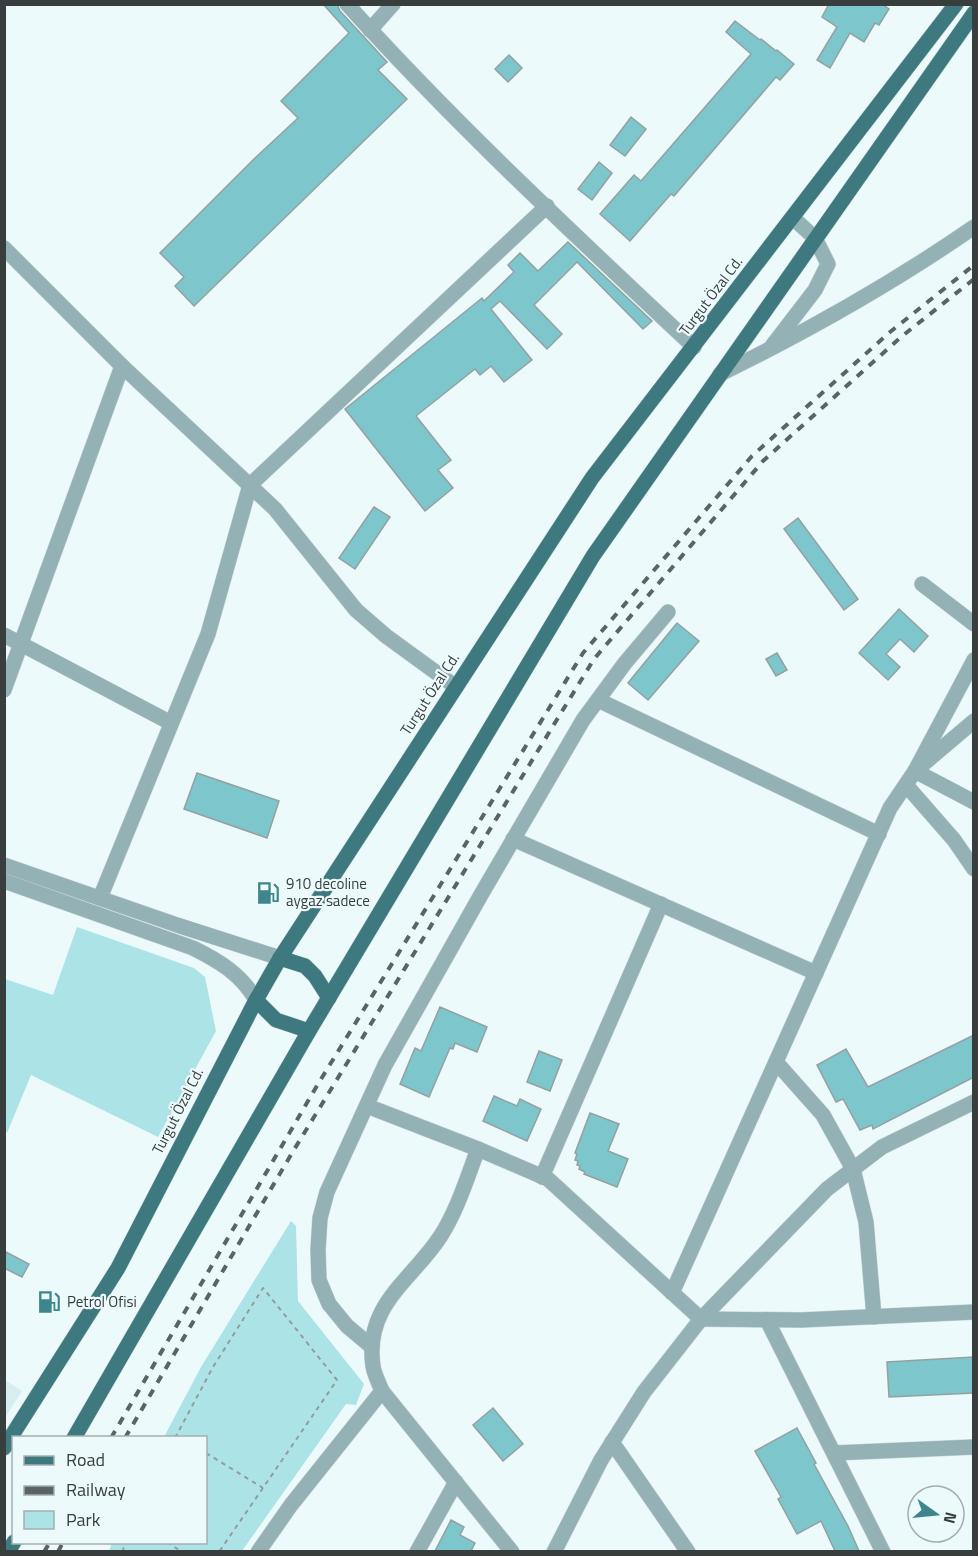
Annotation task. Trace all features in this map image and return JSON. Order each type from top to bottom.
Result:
[{"type":"main road","name":"Turgut Özal Cd.","points":[[4,1448],[117,1268],[280,958],[592,478],[956,4]]},
{"type":"main road","points":[[75,1436],[309,1030],[593,556],[974,13]]},
{"type":"main road","points":[[280,958],[305,966],[315,976],[329,998]]},
{"type":"main road","points":[[256,1000],[276,1020],[309,1030]]},
{"type":"street","points":[[347,4],[417,80],[694,347]]},
{"type":"street","points":[[370,30],[393,4]]},
{"type":"street","points":[[100,898],[208,634],[250,485],[547,206]]},
{"type":"street","points":[[769,351],[815,290],[828,264],[815,238],[793,218]]},
{"type":"street","points":[[720,374],[769,351],[916,267],[974,227]]},
{"type":"street","points":[[4,248],[122,366],[275,509],[356,610],[386,636],[456,687]]},
{"type":"street","points":[[4,690],[122,366]]},
{"type":"street","points":[[922,584],[974,624]]},
{"type":"street","points":[[372,1347],[347,1326],[329,1304],[319,1280],[320,1218],[327,1192],[385,1065],[513,839],[584,720],[625,663],[668,612]]},
{"type":"street","points":[[4,635],[171,723]]},
{"type":"street","points":[[672,1293],[890,808],[915,771],[974,660]]},
{"type":"street","points":[[598,700],[879,834]]},
{"type":"street","points":[[915,771],[974,721]]},
{"type":"street","points":[[915,771],[974,802]]},
{"type":"street","points":[[906,785],[954,840],[974,869]]},
{"type":"street","points":[[513,839],[816,973]]},
{"type":"street","points":[[4,865],[280,958]]},
{"type":"street","points":[[4,881],[193,948],[212,957],[247,984],[256,1000]]},
{"type":"street","points":[[542,1177],[661,904]]},
{"type":"street","points":[[776,1062],[823,1115],[853,1169],[866,1222],[874,1317]]},
{"type":"street","points":[[554,1551],[612,1442],[644,1392],[701,1319],[827,1189],[882,1147],[974,1102]]},
{"type":"street","points":[[367,1106],[548,1179],[701,1319],[767,1320],[974,1312]]},
{"type":"street","points":[[478,1149],[460,1196],[441,1236],[377,1317],[372,1339],[373,1367],[382,1391],[512,1551]]},
{"type":"street","points":[[767,1320],[883,1551]]},
{"type":"street","points":[[258,1551],[291,1505],[382,1391]]},
{"type":"street","points":[[612,1442],[688,1551]]},
{"type":"street","points":[[834,1453],[974,1447]]},
{"type":"street","points":[[417,1551],[456,1482]]},
{"type":"path","points":[[176,1436],[213,1367],[263,1288],[338,1380],[219,1551]]},
{"type":"path","points":[[207,1454],[263,1488]]},
{"type":"shaded area","points":[[5,1380],[22,1391],[5,1418]]},
{"type":"green space","points":[[77,927],[194,968],[205,977],[216,1031],[158,1137],[31,1075],[7,1133],[5,1131],[5,979],[53,995]]},
{"type":"green space","points":[[291,1221],[296,1226],[298,1301],[364,1384],[356,1405],[346,1404],[242,1551],[109,1551],[112,1544],[207,1544],[207,1436],[165,1436],[201,1367]]},
{"type":"building","points":[[323,4],[337,4],[340,11],[387,62],[378,70],[407,99],[194,306],[175,286],[184,277],[160,253],[298,118],[281,101],[349,33]]},
{"type":"building","points":[[829,4],[882,4],[889,9],[879,25],[875,23],[864,42],[850,33],[830,68],[817,60],[837,27],[822,17]]},
{"type":"building","points":[[735,21],[794,64],[780,80],[776,77],[674,196],[671,194],[630,241],[600,214],[634,175],[641,181],[751,54],[726,32]]},
{"type":"building","points":[[509,55],[522,68],[508,82],[495,69]]},
{"type":"building","points":[[631,117],[646,129],[625,156],[610,145]]},
{"type":"building","points":[[599,162],[612,173],[592,200],[578,189]]},
{"type":"building","points":[[568,242],[652,321],[643,329],[577,262],[534,305],[562,334],[547,349],[500,301],[491,309],[532,360],[504,382],[491,366],[480,375],[475,369],[416,416],[451,460],[438,470],[453,488],[425,511],[345,409],[482,298],[484,301],[514,272],[508,265],[520,253],[538,271]]},
{"type":"building","points":[[374,507],[390,517],[355,569],[339,558]]},
{"type":"building","points":[[798,518],[858,599],[844,610],[784,529]]},
{"type":"building","points":[[899,609],[928,636],[914,652],[900,639],[886,654],[900,667],[888,680],[859,653]]},
{"type":"building","points":[[677,623],[699,641],[648,700],[628,683]]},
{"type":"building","points":[[777,653],[787,670],[776,676],[766,659]]},
{"type":"building","points":[[197,773],[279,801],[267,838],[184,809]]},
{"type":"building","points":[[440,1007],[487,1027],[477,1052],[455,1043],[453,1049],[450,1048],[429,1097],[400,1084],[415,1048],[421,1051]]},
{"type":"building","points":[[974,1035],[974,1077],[873,1129],[872,1125],[860,1130],[843,1099],[836,1102],[817,1065],[846,1049],[868,1087]]},
{"type":"building","points":[[539,1051],[562,1060],[550,1091],[527,1082]]},
{"type":"building","points":[[494,1096],[517,1106],[520,1099],[541,1109],[527,1141],[483,1121]]},
{"type":"building","points":[[590,1113],[619,1124],[608,1151],[628,1159],[617,1187],[584,1174],[585,1172],[577,1165],[578,1161],[575,1160],[577,1154],[575,1153]]},
{"type":"building","points":[[4,1251],[29,1264],[22,1277],[4,1268]]},
{"type":"building","points":[[973,1357],[974,1393],[889,1397],[887,1362]]},
{"type":"building","points":[[493,1408],[523,1444],[503,1461],[473,1425]]},
{"type":"building","points":[[797,1428],[859,1551],[835,1551],[821,1521],[797,1534],[778,1499],[781,1497],[755,1451]]},
{"type":"building","points":[[451,1520],[464,1527],[460,1535],[475,1543],[471,1551],[435,1551]]},
{"type":"railway","points":[[112,1436],[318,1084],[583,653],[752,456],[890,332],[974,265]]},
{"type":"railway","points":[[126,1436],[292,1153],[594,659],[763,461],[901,337],[974,279]]},
{"type":"railway","points":[[44,1552],[49,1544]]},
{"type":"railway","points":[[58,1552],[62,1544]]},
{"type":"place","name":"910 decoline aygaz sadece","points":[[268,893]]},
{"type":"place","name":"Petrol Ofisi","points":[[49,1302]]}]
